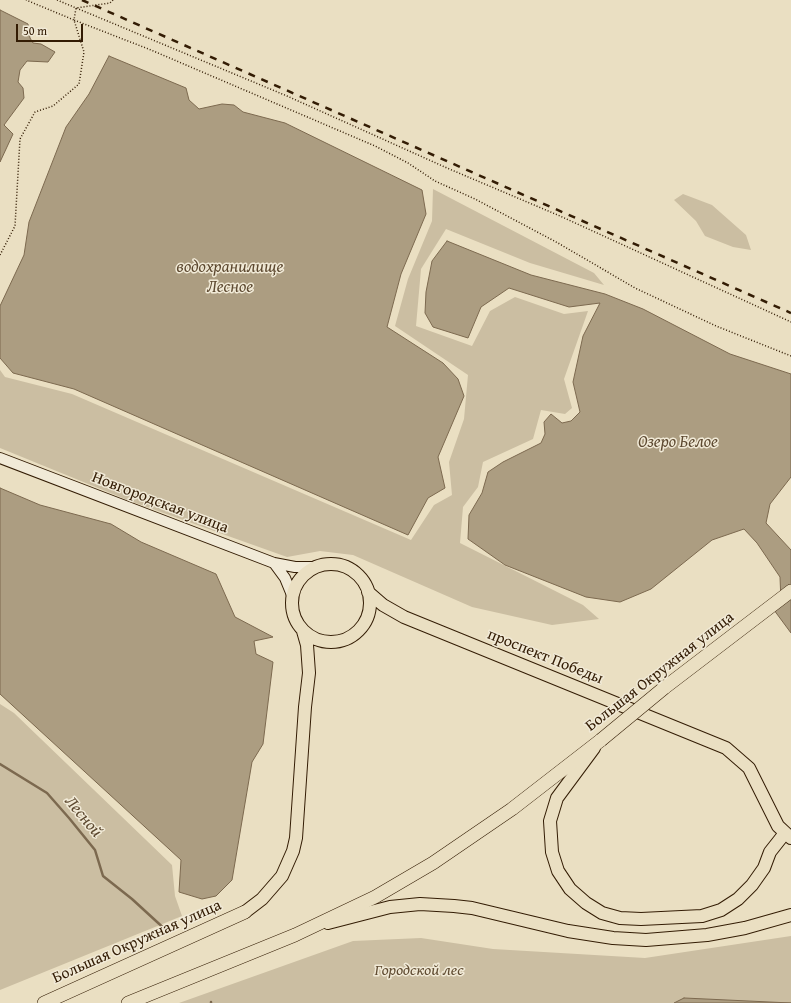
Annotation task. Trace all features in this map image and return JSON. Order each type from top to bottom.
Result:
[{"type":"highway","name":"Большая Окружная улица","points":[[128,1003],[294,935],[375,897],[434,863],[551,780],[664,688],[791,591]]},
{"type":"highway","name":"Большая Окружная улица","points":[[44,1003],[245,912]]},
{"type":"main road","points":[[330,564],[342,566],[354,572],[363,581],[368,592],[370,605],[367,618],[361,629],[351,637],[338,642],[326,642],[313,638],[303,631],[295,620],[292,608],[292,595],[302,578],[317,567],[330,564]]},
{"type":"main road","name":"проспект Победы","points":[[368,592],[383,605],[424,626],[726,748],[749,768],[778,826],[788,836]]},
{"type":"main road","points":[[245,912],[262,899],[282,876],[293,851],[296,838],[305,707],[309,673],[307,645],[303,631]]},
{"type":"main road","points":[[601,740],[557,798],[550,821],[552,852],[558,871],[570,889],[586,903],[602,913],[620,918],[641,919],[702,916],[721,910],[738,899],[752,885],[764,868],[770,852],[788,836]]},
{"type":"main road","points":[[294,935],[327,924],[390,907],[420,904],[472,908],[568,931],[612,938],[646,940],[707,936],[744,928],[791,915]]},
{"type":"street","name":"Новгородская улица","points":[[0,458],[274,563],[295,567],[317,567]]},
{"type":"street","points":[[274,563],[285,578],[292,595]]},
{"type":"path","points":[[26,0],[151,50],[375,146],[408,163],[435,181],[475,199],[558,243],[635,288],[716,326],[791,356]]},
{"type":"path","points":[[57,0],[287,96],[446,168],[560,216],[791,322]]},
{"type":"path","points":[[76,8],[110,3],[113,0]]},
{"type":"path","points":[[0,255],[14,226],[20,139],[35,112],[53,106],[79,84],[84,52],[74,20],[76,8]]},
{"type":"green space","points":[[433,189],[594,273],[604,285],[530,263],[446,229],[421,269],[416,326],[472,346],[490,311],[515,297],[564,314],[588,311],[564,379],[572,408],[565,414],[541,410],[533,439],[483,462],[478,487],[463,507],[460,543],[583,605],[599,619],[552,625],[472,607],[353,555],[320,551],[287,557],[130,501],[0,448],[0,370],[5,377],[72,394],[411,540],[434,505],[452,495],[449,462],[464,419],[468,375],[395,326],[408,279],[432,221]]},
{"type":"green space","points":[[683,194],[712,205],[746,235],[751,250],[733,247],[705,236],[696,221],[674,200]]},
{"type":"green space","points":[[0,704],[14,713],[172,865],[175,896],[182,916],[0,990]]},
{"type":"green space","name":"Городской лес","points":[[791,936],[791,1003],[179,1003],[353,941],[421,938],[493,949],[645,958]]},
{"type":"water","points":[[0,10],[28,24],[30,38],[33,43],[41,44],[55,52],[48,62],[27,61],[20,70],[18,82],[23,88],[24,98],[4,125],[13,134],[0,162]]},
{"type":"water","name":"водохранилище Лесное","points":[[109,56],[186,88],[189,100],[199,109],[222,104],[234,105],[243,112],[285,123],[422,190],[426,214],[401,274],[387,327],[443,363],[458,379],[464,396],[438,457],[445,488],[428,498],[408,535],[74,389],[13,373],[0,358],[0,306],[24,255],[29,222],[66,127],[89,94]]},
{"type":"water","name":"Озеро Белое","points":[[447,241],[531,275],[605,294],[643,309],[730,354],[791,374],[791,477],[770,504],[766,523],[791,550],[791,633],[774,610],[781,602],[780,577],[757,543],[744,529],[712,540],[651,589],[620,602],[586,597],[505,565],[468,539],[469,515],[482,493],[488,472],[503,462],[541,443],[545,434],[544,422],[551,414],[562,423],[571,421],[580,412],[573,382],[583,336],[600,303],[569,307],[509,288],[481,307],[468,338],[433,327],[425,313],[426,292],[432,261]]},
{"type":"water","points":[[0,488],[40,505],[111,524],[141,542],[216,574],[235,617],[273,637],[254,641],[256,654],[273,662],[263,744],[252,762],[232,880],[216,896],[202,899],[179,892],[181,860],[0,694]]},
{"type":"water","points":[[684,998],[791,1003],[674,1003]]},
{"type":"waterway","name":"Лесной","points":[[0,764],[47,793],[95,850],[103,876],[132,899],[168,932]]},
{"type":"railway","points":[[82,0],[791,313]]}]
